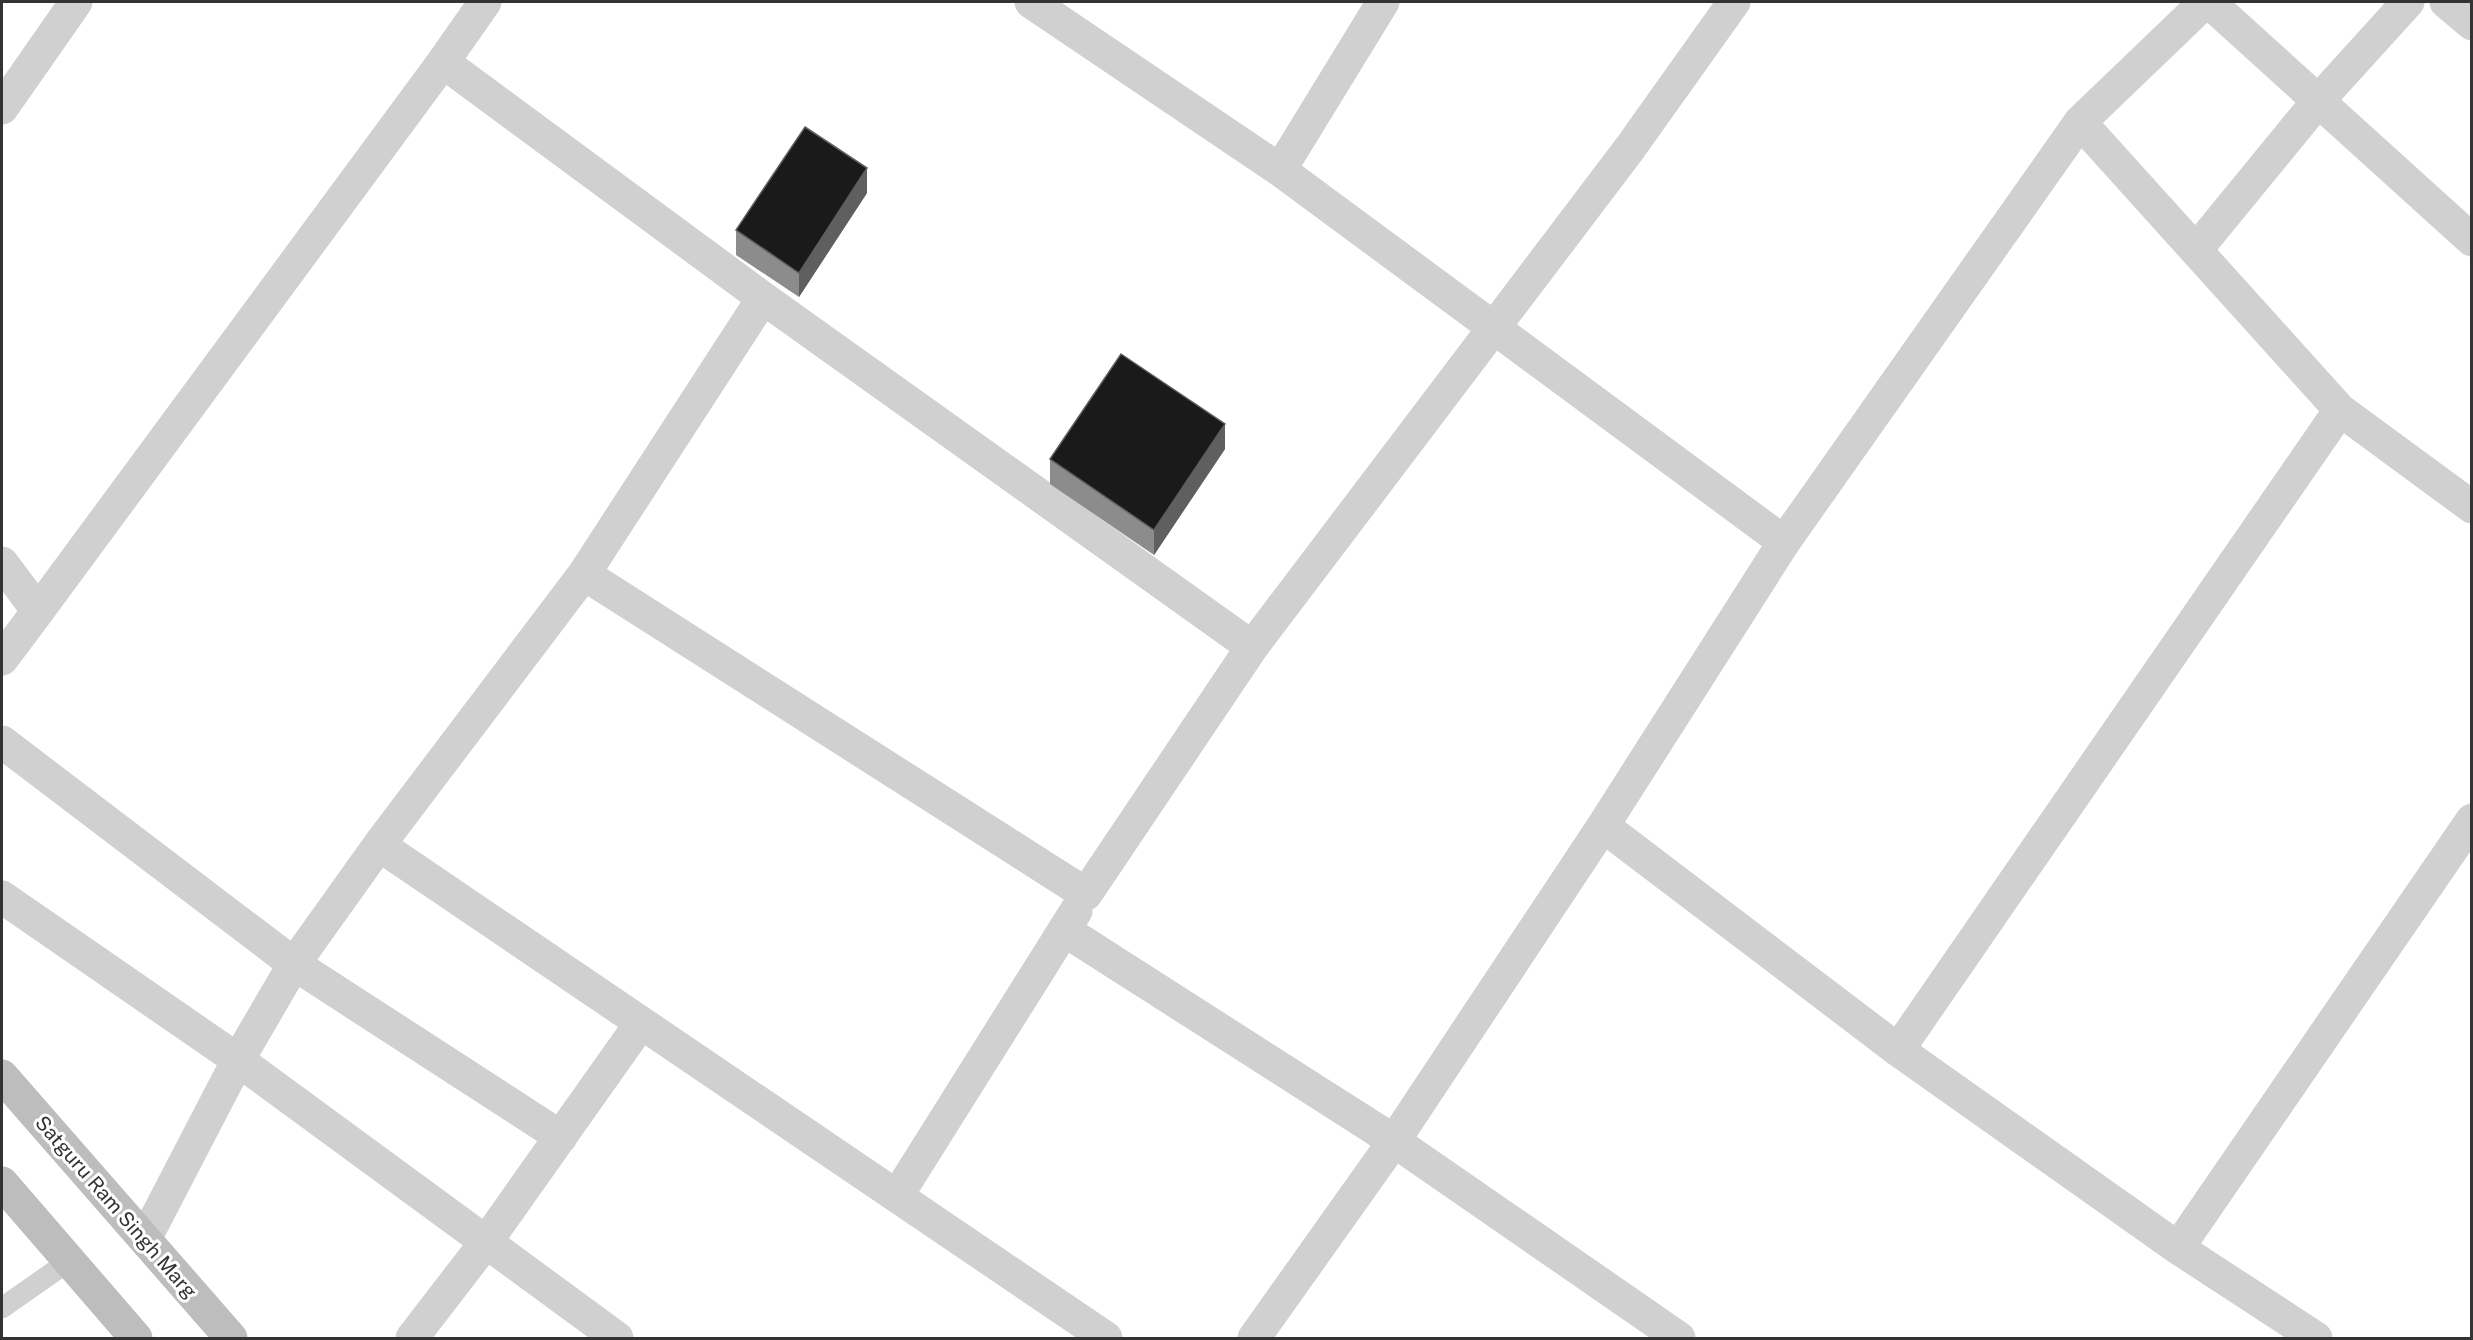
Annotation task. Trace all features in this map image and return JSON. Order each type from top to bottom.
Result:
[{"type":"main road","name":"Satguru Ram Singh Marg","points":[[2,1076],[231,1338]]},
{"type":"main road","points":[[2,1184],[136,1338]]},
{"type":"street","points":[[2,108],[76,2]]},
{"type":"street","points":[[2,659],[485,2]]},
{"type":"street","points":[[1031,2],[1280,170],[1784,542]]},
{"type":"street","points":[[1280,170],[1383,2]]},
{"type":"street","points":[[897,1196],[1086,894],[1252,647],[1492,327],[1630,148],[1734,2]]},
{"type":"street","points":[[1254,1338],[1394,1141],[1604,826],[1784,542],[2080,122],[2207,2],[2472,240]]},
{"type":"street","points":[[2196,250],[2318,100],[2408,2]]},
{"type":"street","points":[[2446,2],[2472,24]]},
{"type":"street","points":[[443,62],[763,298],[1252,647]]},
{"type":"street","points":[[2080,122],[2340,410],[2472,507]]},
{"type":"street","points":[[145,1239],[238,1060],[294,964],[379,845],[584,574],[763,298]]},
{"type":"street","points":[[1898,1050],[2340,410]]},
{"type":"street","points":[[2,563],[38,611]]},
{"type":"street","points":[[584,574],[1086,894]]},
{"type":"street","points":[[2,742],[294,964],[561,1137]]},
{"type":"street","points":[[2178,1248],[2472,820]]},
{"type":"street","points":[[1604,826],[1898,1050],[2178,1248],[2316,1338]]},
{"type":"street","points":[[379,845],[1106,1338]]},
{"type":"street","points":[[2,897],[238,1060],[486,1242],[608,1336]]},
{"type":"street","points":[[1064,930],[1394,1141],[1679,1338]]},
{"type":"street","points":[[412,1338],[486,1242],[641,1023]]},
{"type":"lane","points":[[2,1308],[69,1261]]},
{"type":"building","points":[[805,127],[867,168],[799,273],[736,230]]},
{"type":"building","points":[[1121,354],[1225,424],[1154,530],[1050,459]]}]
